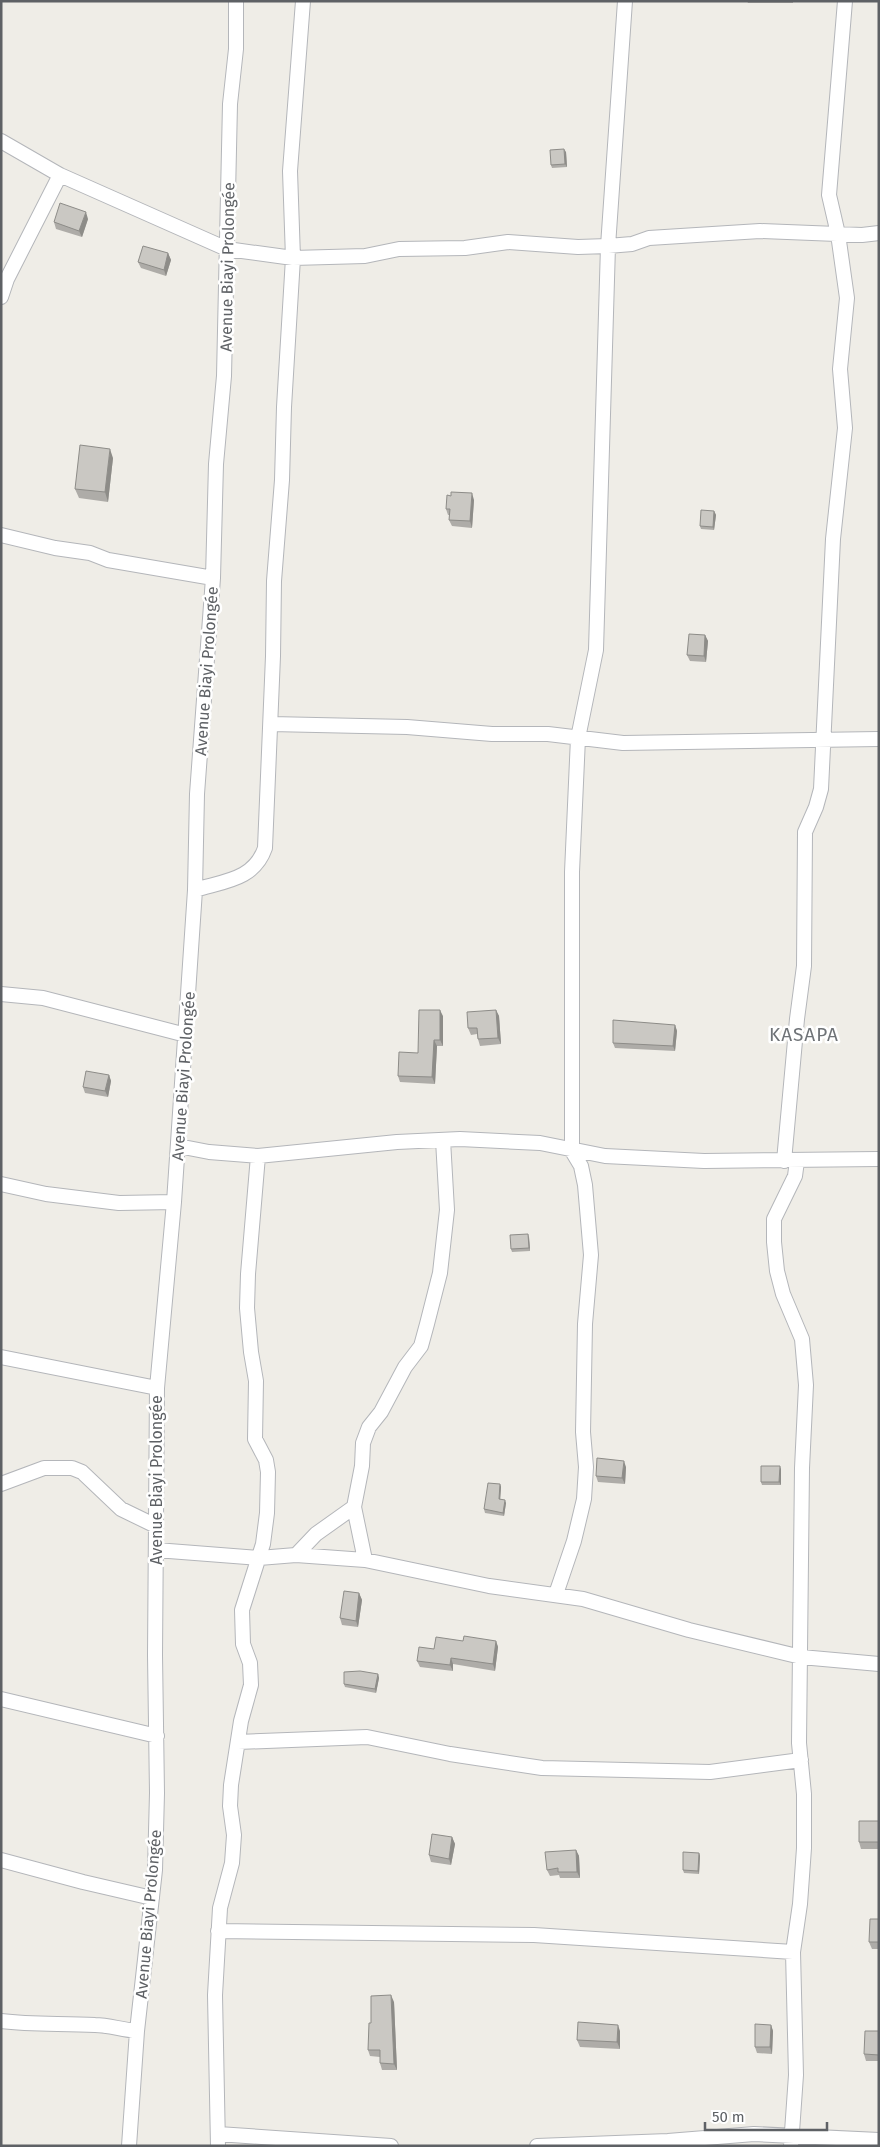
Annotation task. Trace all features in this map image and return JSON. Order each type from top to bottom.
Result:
[{"type":"street","points":[[196,890],[244,876],[260,862],[265,848],[274,581],[282,480],[284,407],[293,258],[290,171],[302,1]]},
{"type":"street","points":[[556,1594],[574,1541],[584,1499],[586,1468],[583,1432],[584,1324],[590,1255],[585,1185],[581,1166],[572,1151],[572,872],[578,738],[596,650],[608,246],[625,1]]},
{"type":"street","points":[[792,2140],[796,2075],[793,1952],[800,1904],[804,1848],[804,1794],[799,1743],[802,1468],[806,1385],[802,1339],[783,1294],[777,1271],[774,1219],[795,1176],[790,1161],[796,1019],[804,966],[805,832],[816,807],[821,789],[835,506],[845,428],[840,369],[847,298],[838,234],[829,195],[845,1]]},
{"type":"street","name":"Avenue Biayi Prolongée","points":[[129,2146],[137,2031],[155,1870],[157,1388],[174,1202],[196,890],[197,794],[213,578],[216,464],[224,376],[230,104],[236,49],[236,3]]},
{"type":"street","points":[[1,141],[60,175],[227,249],[293,258],[365,256],[399,249],[465,248],[508,242],[578,247],[608,246],[632,244],[649,238],[760,231],[838,234],[879,233]]},
{"type":"street","points":[[1,297],[7,280],[60,175]]},
{"type":"street","points":[[1,535],[55,548],[90,553],[108,560],[213,578]]},
{"type":"street","points":[[270,724],[406,727],[578,738],[623,743],[823,741],[879,738]]},
{"type":"street","points":[[1,994],[43,998],[186,1035]]},
{"type":"street","points":[[366,1560],[354,1507],[362,1466],[363,1443],[369,1427],[381,1412],[404,1367],[421,1346],[440,1273],[447,1210],[443,1140]]},
{"type":"street","points":[[178,1146],[209,1152],[258,1156],[443,1140],[540,1143],[572,1151],[605,1156],[704,1161],[879,1159]]},
{"type":"street","points":[[258,1156],[248,1274],[248,1308],[251,1352],[256,1381],[255,1439],[266,1460],[268,1472],[268,1514],[259,1558],[242,1610],[243,1644],[250,1663],[251,1685],[238,1742],[230,1806],[234,1834],[232,1863],[220,1908],[218,1932],[215,1995],[218,2140],[391,2146]]},
{"type":"street","points":[[1,1184],[46,1194],[119,1203],[174,1202]]},
{"type":"street","points":[[1,1357],[157,1388]]},
{"type":"street","points":[[1,1484],[44,1468],[72,1468],[82,1472],[121,1509],[156,1526]]},
{"type":"street","points":[[296,1555],[316,1534],[354,1507]]},
{"type":"street","points":[[156,1550],[259,1558],[296,1555],[366,1560],[489,1586],[556,1594],[621,1609],[689,1630],[801,1657],[879,1664]]},
{"type":"street","points":[[1,1699],[157,1736]]},
{"type":"street","points":[[238,1742],[368,1737],[450,1754],[542,1768],[710,1772],[801,1760]]},
{"type":"street","points":[[1,1860],[82,1882],[152,1898]]},
{"type":"street","points":[[218,1932],[534,1935],[793,1952]]},
{"type":"street","points":[[1,2021],[34,2025],[97,2025],[120,2030],[137,2031]]},
{"type":"street","points":[[537,2146],[754,2134],[792,2140],[879,2140]]},
{"type":"building","points":[[564,149],[565,164],[551,165],[550,150]]},
{"type":"building","points":[[60,203],[86,212],[79,231],[54,222]]},
{"type":"building","points":[[143,246],[168,253],[164,270],[138,262]]},
{"type":"building","points":[[80,445],[110,449],[105,492],[75,489]]},
{"type":"building","points":[[451,492],[472,493],[470,521],[449,520],[450,509],[446,509],[447,495],[451,496]]},
{"type":"building","points":[[701,510],[714,511],[713,527],[700,526]]},
{"type":"building","points":[[689,634],[705,635],[704,656],[687,655]]},
{"type":"building","points":[[419,1010],[440,1010],[440,1040],[434,1040],[432,1077],[398,1076],[399,1052],[418,1053]]},
{"type":"building","points":[[496,1010],[498,1038],[478,1039],[477,1028],[468,1028],[467,1012]]},
{"type":"building","points":[[613,1020],[675,1025],[673,1046],[613,1043]]},
{"type":"building","points":[[86,1071],[109,1075],[105,1091],[83,1087]]},
{"type":"building","points":[[528,1234],[529,1248],[511,1249],[510,1235]]},
{"type":"building","points":[[597,1458],[624,1461],[622,1478],[596,1476]]},
{"type":"building","points":[[761,1466],[780,1466],[779,1482],[761,1482]]},
{"type":"building","points":[[488,1483],[500,1484],[499,1499],[505,1500],[503,1513],[484,1509]]},
{"type":"building","points":[[344,1591],[359,1593],[356,1621],[340,1618]]},
{"type":"building","points":[[464,1636],[496,1641],[493,1664],[451,1658],[450,1665],[417,1661],[419,1647],[434,1649],[436,1637],[463,1641]]},
{"type":"building","points":[[360,1671],[378,1674],[375,1689],[344,1684],[344,1672]]},
{"type":"building","points":[[859,1821],[879,1821],[879,1842],[859,1842]]},
{"type":"building","points":[[432,1834],[452,1837],[449,1859],[429,1855]]},
{"type":"building","points":[[576,1850],[577,1872],[558,1872],[558,1868],[547,1870],[545,1852]]},
{"type":"building","points":[[683,1852],[699,1853],[698,1871],[683,1870]]},
{"type":"building","points":[[870,1919],[879,1919],[879,1942],[869,1942]]},
{"type":"building","points":[[391,1995],[394,2064],[380,2063],[380,2050],[368,2050],[371,1996]]},
{"type":"building","points":[[578,2022],[618,2025],[617,2042],[577,2040]]},
{"type":"building","points":[[755,2024],[771,2025],[770,2047],[755,2047]]},
{"type":"building","points":[[865,2031],[879,2031],[879,2055],[864,2054]]},
{"type":"district","name":"KASAPA","points":[[804,1034]]}]
